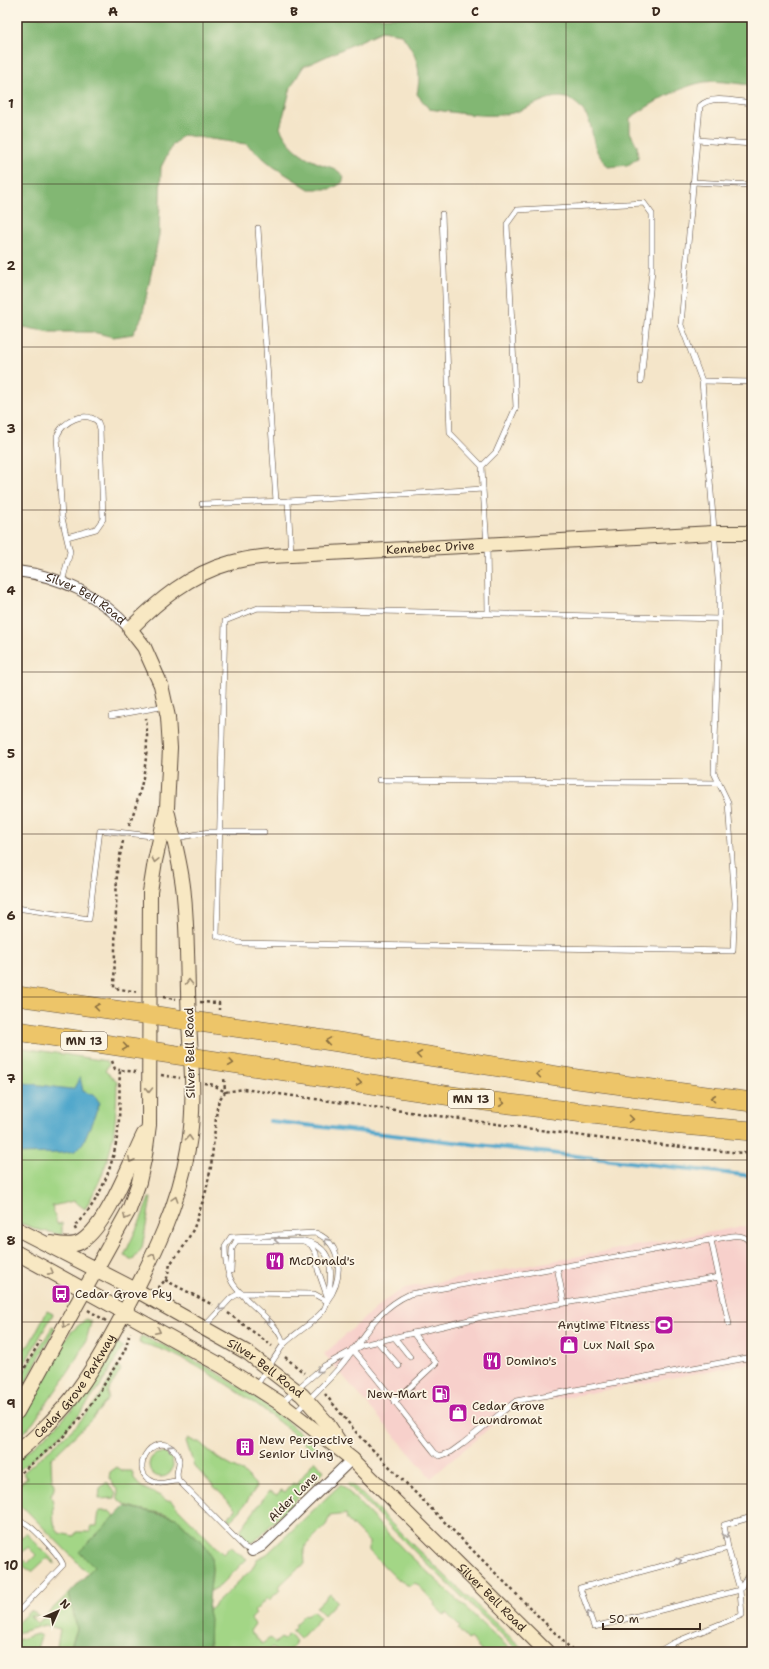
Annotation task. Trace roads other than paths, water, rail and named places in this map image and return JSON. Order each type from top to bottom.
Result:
[{"type":"highway","points":[[17,996],[150,1014],[546,1075],[752,1102]]},
{"type":"highway","name":"MN 13","points":[[17,1031],[485,1101],[675,1125],[752,1131]]},
{"type":"street","name":"Kennebec Drive","points":[[130,629],[174,590],[206,572],[239,561],[291,555],[752,533]]},
{"type":"street","name":"Silver Bell Road","points":[[17,570],[35,573],[62,582],[99,602],[130,629],[144,647],[152,664],[167,706],[170,748],[167,837],[184,895],[189,976],[189,1021],[192,1057],[189,1148],[182,1177],[168,1221],[124,1313]]},
{"type":"street","name":"Silver Bell Road","points":[[167,837],[150,892],[149,1125],[145,1155],[139,1182],[129,1210],[85,1291],[222,1366],[255,1386],[280,1403],[352,1459],[547,1652]]},
{"type":"street","points":[[38,1239],[68,1245],[82,1241],[91,1232],[113,1199],[149,1125]]},
{"type":"street","points":[[17,1229],[97,1270]]},
{"type":"street","points":[[17,1253],[85,1291],[17,1412]]},
{"type":"street","name":"Silver Bell Road","points":[[97,1270],[204,1327],[248,1353],[268,1367],[308,1400],[327,1423],[352,1459]]},
{"type":"street","name":"Cedar Grove Parkway","points":[[17,1453],[52,1421],[71,1399],[87,1376],[124,1313]]},
{"type":"street","name":"Alder Lane","points":[[252,1551],[262,1546],[352,1459]]},
{"type":"lane","points":[[719,619],[258,608],[225,621],[217,936],[240,943],[733,951],[735,903],[728,802],[714,773],[719,619],[719,591],[702,381],[681,325],[700,106],[705,101],[752,103]]},
{"type":"lane","points":[[697,140],[752,144]]},
{"type":"lane","points":[[693,182],[752,185]]},
{"type":"lane","points":[[482,466],[496,452],[516,406],[507,224],[517,210],[644,203],[652,214],[652,270],[641,381]]},
{"type":"lane","points":[[442,214],[450,433],[482,466],[487,545],[488,613]]},
{"type":"lane","points":[[258,228],[276,501]]},
{"type":"lane","points":[[702,381],[752,382]]},
{"type":"lane","points":[[62,582],[70,556],[62,518],[57,436],[62,428],[72,420],[90,418],[98,422],[100,429],[103,519],[96,529],[67,537]]},
{"type":"lane","points":[[202,504],[483,490]]},
{"type":"lane","points":[[288,500],[291,555]]},
{"type":"lane","points":[[111,716],[167,706]]},
{"type":"lane","points":[[379,780],[719,783]]},
{"type":"lane","points":[[17,908],[89,919],[100,830],[167,837],[208,832],[264,832]]},
{"type":"lane","points":[[255,1386],[283,1345],[323,1311],[335,1288],[339,1263],[338,1257],[325,1238],[311,1232],[235,1236],[228,1239],[225,1246],[228,1271],[232,1282],[240,1293],[281,1335],[283,1345]]},
{"type":"lane","points":[[294,1414],[340,1367],[368,1326],[394,1303],[410,1294],[739,1235],[748,1240],[752,1247]]},
{"type":"lane","points":[[240,1293],[234,1284],[230,1266],[234,1243],[241,1240],[304,1241],[317,1244],[330,1263],[331,1275],[327,1301]]},
{"type":"lane","points":[[712,1240],[729,1324]]},
{"type":"lane","points":[[304,1241],[311,1245],[316,1253],[318,1270],[325,1289],[327,1301]]},
{"type":"lane","points":[[557,1267],[564,1303]]},
{"type":"lane","points":[[280,1403],[309,1378],[352,1349],[377,1341],[482,1317],[719,1277]]},
{"type":"lane","points":[[204,1327],[231,1298],[240,1293],[314,1294],[327,1301]]},
{"type":"lane","points":[[394,1402],[414,1385],[423,1373],[436,1363],[413,1333]]},
{"type":"lane","points":[[394,1337],[410,1357]]},
{"type":"lane","points":[[377,1341],[399,1366]]},
{"type":"lane","points":[[352,1349],[379,1379],[394,1402],[435,1453],[443,1456],[462,1444],[516,1400],[752,1357]]},
{"type":"lane","points":[[410,1380],[414,1385]]},
{"type":"lane","points":[[179,1481],[160,1484],[148,1478],[144,1473],[142,1464],[144,1455],[148,1450],[154,1446],[164,1444],[175,1451],[180,1463],[176,1475],[179,1481],[244,1547],[252,1551]]},
{"type":"lane","points":[[658,1652],[673,1643],[742,1615],[740,1590],[728,1548],[724,1524],[752,1517]]},
{"type":"lane","points":[[17,1523],[24,1522],[29,1526],[57,1554],[63,1565],[17,1613]]},
{"type":"lane","points":[[728,1548],[580,1588],[594,1627],[740,1590],[752,1568]]},
{"type":"water","points":[[80,1077],[83,1091],[95,1096],[100,1103],[83,1143],[75,1151],[61,1153],[17,1154],[17,1082],[70,1089],[74,1088]]},
{"type":"waterway","points":[[270,1121],[752,1176]]},
{"type":"place","name":"McDonald's","points":[[275,1261]]},
{"type":"place","name":"Cedar Grove Pky","points":[[61,1294]]},
{"type":"place","name":"Anytime Fitness","points":[[664,1325]]},
{"type":"place","name":"Lux Nail Spa","points":[[569,1345]]},
{"type":"place","name":"Domino's","points":[[492,1361]]},
{"type":"place","name":"New-Mart","points":[[441,1394]]},
{"type":"place","name":"Cedar Grove Laundromat","points":[[458,1413]]},
{"type":"place","name":"New Perspective Senior Living","points":[[245,1447]]}]
